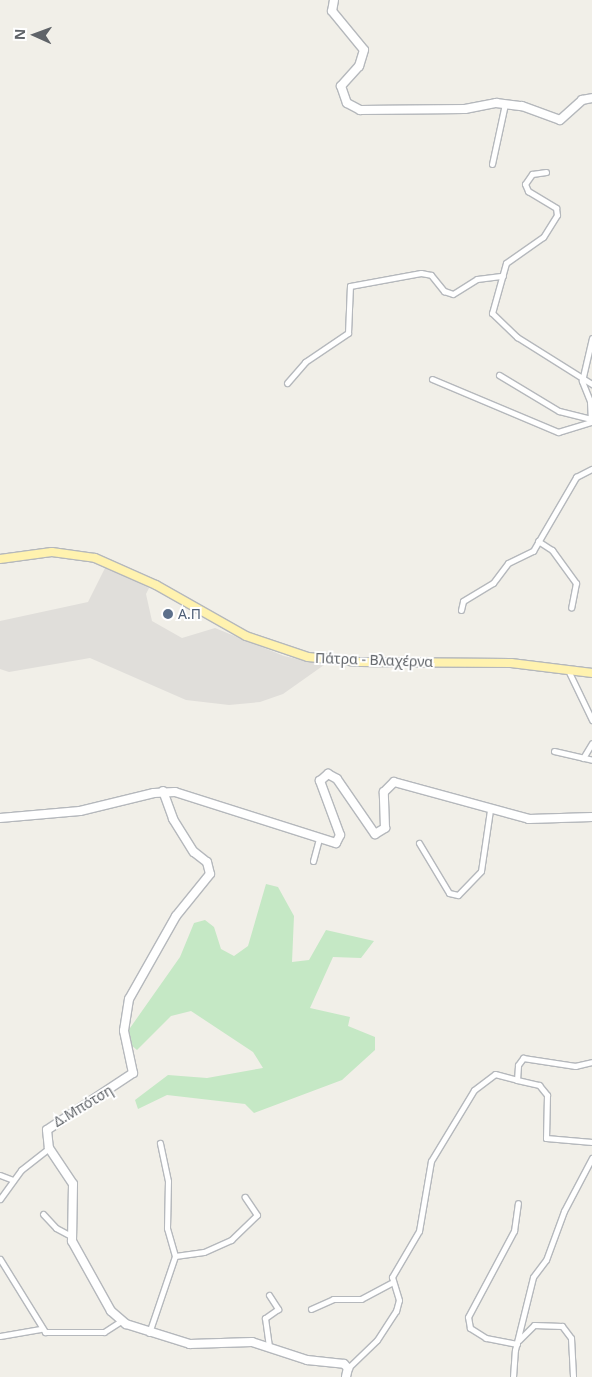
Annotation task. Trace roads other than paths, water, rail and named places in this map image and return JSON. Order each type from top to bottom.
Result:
[{"type":"main road","name":"Πάτρα - Βλαχέρνα","points":[[0,559],[52,552],[95,558],[156,585],[246,636],[308,657],[359,662],[511,662],[567,668],[592,673]]},
{"type":"street","points":[[334,0],[332,11],[364,50],[359,66],[341,86],[343,98],[352,106],[384,111],[505,104],[560,120],[582,100],[592,98]]},
{"type":"street","points":[[492,164],[505,104]]},
{"type":"street","points":[[546,172],[532,174],[525,184],[528,192],[556,208],[557,215],[543,236],[509,259],[492,306],[496,320],[582,381],[592,384]]},
{"type":"street","points":[[287,383],[305,362],[348,333],[350,286],[421,273],[430,275],[444,291],[453,294],[477,279],[503,276]]},
{"type":"street","points":[[591,421],[590,401],[582,381],[592,338]]},
{"type":"street","points":[[499,375],[559,411],[591,421]]},
{"type":"street","points":[[432,379],[558,432],[591,421]]},
{"type":"street","points":[[461,610],[463,601],[492,583],[513,559],[526,557],[538,542],[576,477],[592,469]]},
{"type":"street","points":[[538,542],[552,550],[576,583],[571,608]]},
{"type":"street","points":[[567,668],[592,720]]},
{"type":"street","points":[[583,758],[592,743]]},
{"type":"street","points":[[554,752],[592,760]]},
{"type":"street","points":[[0,818],[80,810],[162,791],[197,796],[336,843],[340,835],[321,789],[324,774],[337,779],[375,834],[385,828],[384,792],[394,782],[490,810],[547,820],[592,817]]},
{"type":"street","name":"Δ.Μπότση","points":[[162,791],[173,819],[194,852],[207,862],[210,874],[176,916],[129,999],[124,1031],[133,1073],[49,1126],[46,1136],[49,1148],[73,1184],[71,1236],[107,1306],[121,1321],[149,1333],[201,1345],[248,1342],[348,1368]]},
{"type":"street","points":[[419,843],[450,893],[458,895],[481,870],[490,810]]},
{"type":"street","points":[[313,861],[319,838]]},
{"type":"street","points":[[518,1080],[518,1065],[523,1058],[568,1066],[592,1062]]},
{"type":"street","points":[[311,1309],[333,1299],[361,1299],[391,1283],[419,1232],[426,1178],[450,1126],[486,1079],[504,1074],[518,1080],[539,1085],[547,1095],[546,1138],[592,1142]]},
{"type":"street","points":[[149,1333],[175,1256],[167,1228],[168,1181],[160,1143]]},
{"type":"street","points":[[0,1199],[14,1180],[49,1148]]},
{"type":"street","points":[[513,1377],[517,1343],[533,1277],[546,1260],[564,1211],[592,1160]]},
{"type":"street","points":[[0,1175],[14,1180]]},
{"type":"street","points":[[175,1256],[204,1252],[231,1240],[257,1215],[245,1197]]},
{"type":"street","points":[[517,1343],[486,1338],[470,1328],[468,1317],[514,1230],[518,1203]]},
{"type":"street","points":[[43,1214],[56,1228],[71,1236]]},
{"type":"street","points":[[0,1259],[40,1329]]},
{"type":"street","points":[[346,1377],[348,1368],[377,1340],[396,1311],[399,1300],[391,1283]]},
{"type":"street","points":[[269,1295],[278,1309],[265,1318],[269,1347]]},
{"type":"street","points":[[0,1336],[40,1329],[104,1332],[121,1321]]},
{"type":"street","points":[[517,1343],[534,1325],[562,1326],[571,1338],[572,1377]]},
{"type":"place","name":"Α.Π","points":[[168,614]]}]
